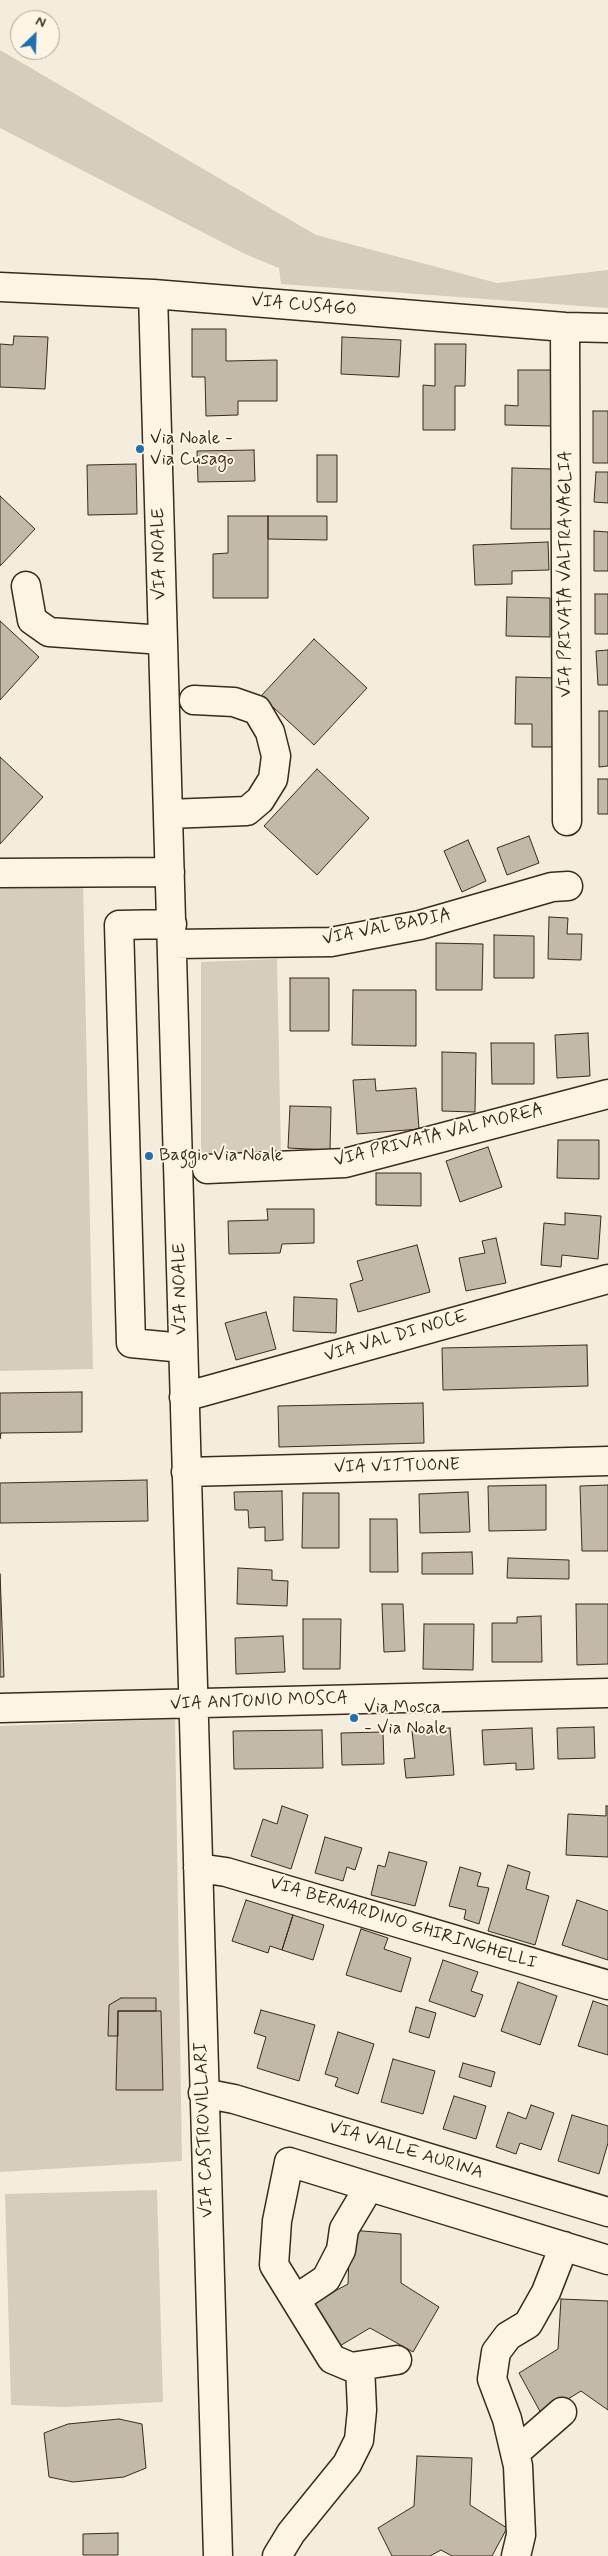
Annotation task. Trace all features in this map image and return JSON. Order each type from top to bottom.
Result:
[{"type":"street","name":"VIA CUSAGO","points":[[0,287],[153,294],[565,327],[608,328]]},
{"type":"street","name":"VIA NOALE","points":[[153,294],[192,1705]]},
{"type":"street","name":"VIA PRIVATA VALTRAVAGLIA","points":[[565,327],[567,821]]},
{"type":"street","points":[[26,586],[32,620],[49,632],[162,640]]},
{"type":"street","points":[[168,814],[247,811],[260,800],[273,778],[276,756],[270,732],[256,710],[234,702],[194,700]]},
{"type":"street","points":[[0,874],[170,872]]},
{"type":"street","name":"VIA VAL BADIA","points":[[183,1348],[130,1343],[120,925],[172,934],[331,942],[420,925],[552,887],[568,886]]},
{"type":"street","name":"VIA PRIVATA VAL MOREA","points":[[207,1169],[345,1163],[608,1095]]},
{"type":"street","name":"VIA VAL DI NOCE","points":[[184,1397],[608,1279]]},
{"type":"street","name":"VIA VITTUONE","points":[[186,1472],[608,1461]]},
{"type":"street","name":"VIA ANTONIO MOSCA","points":[[0,1708],[192,1705],[608,1693]]},
{"type":"street","name":"VIA CASTROVILLARI","points":[[192,1705],[218,2556]]},
{"type":"street","name":"VIA BERNARDINO GHIRINGHELLI","points":[[198,1868],[226,1872],[608,1985]]},
{"type":"street","name":"VIA VALLE AURINA","points":[[204,2094],[234,2099],[608,2212]]},
{"type":"street","points":[[397,2360],[351,2367],[332,2359],[274,2265],[277,2221],[289,2162],[608,2260]]},
{"type":"street","points":[[296,2299],[326,2279],[341,2250],[344,2229],[369,2187]]},
{"type":"street","points":[[516,2556],[521,2536],[518,2466],[507,2419],[492,2379],[496,2352],[508,2336],[528,2324],[546,2292],[564,2246]]},
{"type":"street","points":[[277,2556],[291,2533],[347,2464],[360,2440],[362,2410],[360,2366]]},
{"type":"street","points":[[515,2453],[562,2412]]},
{"type":"shaded area","points":[[0,50],[10,56],[10,60],[17,60],[316,235],[497,283],[608,270],[608,308],[281,284],[279,268],[245,254],[0,128]]},
{"type":"shaded area","points":[[83,882],[93,1369],[0,1371],[0,886]]},
{"type":"shaded area","points":[[277,959],[281,1155],[201,1156],[201,962]]},
{"type":"shaded area","points":[[175,1719],[182,2161],[0,2172],[0,1726]]},
{"type":"shaded area","points":[[157,2190],[163,2402],[64,2407],[11,2405],[5,2194]]},
{"type":"building","points":[[192,329],[226,329],[226,361],[277,360],[277,401],[238,401],[238,415],[206,416],[205,377],[192,377]]},
{"type":"building","points":[[14,336],[48,337],[45,389],[0,387],[0,344],[13,345]]},
{"type":"building","points":[[342,337],[401,340],[399,377],[341,374]]},
{"type":"building","points":[[435,344],[466,344],[465,386],[455,386],[455,430],[423,430],[423,385],[435,386]]},
{"type":"building","points":[[518,370],[552,370],[551,426],[505,425],[505,405],[518,406]]},
{"type":"building","points":[[593,411],[608,411],[608,463],[593,463]]},
{"type":"building","points":[[254,450],[255,481],[198,482],[197,451]]},
{"type":"building","points":[[317,455],[337,455],[337,502],[317,502]]},
{"type":"building","points":[[136,464],[137,514],[88,515],[87,465]]},
{"type":"building","points":[[512,468],[552,469],[551,529],[511,529]]},
{"type":"building","points":[[596,472],[608,472],[608,503],[594,502]]},
{"type":"building","points":[[0,496],[35,529],[0,566]]},
{"type":"building","points":[[228,516],[268,516],[268,598],[213,598],[213,554],[228,553]]},
{"type":"building","points":[[268,516],[327,516],[327,540],[268,539]]},
{"type":"building","points":[[594,531],[608,532],[608,571],[594,571]]},
{"type":"building","points":[[548,542],[549,570],[512,571],[512,584],[475,585],[473,545]]},
{"type":"building","points":[[595,594],[608,594],[608,634],[595,634]]},
{"type":"building","points":[[507,597],[550,598],[550,637],[506,636]]},
{"type":"building","points":[[0,621],[39,657],[0,700]]},
{"type":"building","points":[[314,639],[367,688],[314,745],[261,696]]},
{"type":"building","points":[[608,650],[608,685],[598,685],[596,651]]},
{"type":"building","points":[[516,677],[556,678],[554,747],[532,747],[532,724],[515,724]]},
{"type":"building","points":[[599,711],[608,711],[608,766],[599,767]]},
{"type":"building","points":[[0,757],[43,797],[0,844]]},
{"type":"building","points":[[317,769],[369,818],[317,875],[264,826]]},
{"type":"building","points":[[598,779],[608,779],[608,814],[598,814]]},
{"type":"building","points":[[529,836],[539,863],[507,875],[497,848]]},
{"type":"building","points":[[468,840],[486,881],[462,892],[444,851]]},
{"type":"building","points":[[549,917],[568,918],[567,934],[582,934],[581,960],[548,959]]},
{"type":"building","points":[[494,935],[534,936],[534,978],[494,978]]},
{"type":"building","points":[[436,943],[483,944],[482,990],[436,990]]},
{"type":"building","points":[[290,978],[329,978],[329,1031],[290,1031]]},
{"type":"building","points":[[353,990],[416,990],[416,1046],[352,1045]]},
{"type":"building","points":[[588,1033],[590,1076],[557,1078],[555,1035]]},
{"type":"building","points":[[491,1043],[534,1043],[534,1084],[492,1084]]},
{"type":"building","points":[[442,1052],[476,1053],[475,1112],[442,1111]]},
{"type":"building","points":[[375,1079],[376,1091],[416,1088],[419,1129],[357,1134],[353,1080]]},
{"type":"building","points":[[290,1106],[331,1107],[330,1150],[288,1148]]},
{"type":"building","points":[[558,1140],[599,1140],[599,1179],[557,1178]]},
{"type":"building","points":[[488,1147],[502,1187],[460,1202],[446,1161]]},
{"type":"building","points":[[376,1173],[421,1173],[421,1206],[376,1205]]},
{"type":"building","points":[[267,1209],[314,1209],[314,1243],[282,1244],[280,1253],[229,1254],[228,1221],[268,1220]]},
{"type":"building","points":[[565,1213],[601,1216],[598,1259],[562,1255],[561,1267],[541,1265],[544,1223],[565,1225]]},
{"type":"building","points":[[496,1238],[506,1283],[466,1291],[459,1258],[485,1253],[482,1241]]},
{"type":"building","points":[[417,1245],[430,1292],[358,1312],[350,1284],[363,1280],[357,1261]]},
{"type":"building","points":[[294,1297],[337,1299],[336,1333],[293,1331]]},
{"type":"building","points":[[266,1312],[276,1349],[236,1360],[225,1323]]},
{"type":"building","points":[[587,1345],[588,1386],[443,1390],[442,1348]]},
{"type":"building","points":[[82,1392],[82,1432],[1,1433],[0,1439],[0,1393]]},
{"type":"building","points":[[423,1403],[424,1443],[279,1447],[278,1406]]},
{"type":"building","points":[[147,1480],[148,1521],[0,1523],[0,1483]]},
{"type":"building","points":[[546,1485],[546,1530],[489,1531],[488,1486]]},
{"type":"building","points":[[608,1485],[608,1551],[582,1551],[580,1486]]},
{"type":"building","points":[[282,1491],[283,1540],[265,1541],[265,1527],[249,1528],[248,1510],[235,1510],[234,1492]]},
{"type":"building","points":[[468,1492],[470,1532],[420,1533],[419,1494]]},
{"type":"building","points":[[303,1493],[339,1493],[339,1548],[302,1548]]},
{"type":"building","points":[[370,1519],[397,1519],[398,1572],[370,1572]]},
{"type":"building","points":[[472,1552],[473,1574],[422,1574],[422,1553]]},
{"type":"building","points":[[508,1558],[569,1560],[569,1579],[507,1578]]},
{"type":"building","points":[[238,1568],[272,1570],[272,1580],[288,1581],[287,1606],[237,1604]]},
{"type":"building","points":[[0,1574],[4,1677],[0,1677]]},
{"type":"building","points":[[382,1604],[403,1604],[405,1651],[384,1652]]},
{"type":"building","points":[[576,1604],[608,1604],[608,1664],[577,1665]]},
{"type":"building","points":[[541,1616],[542,1662],[492,1662],[492,1623],[517,1623],[517,1617]]},
{"type":"building","points":[[303,1619],[341,1619],[340,1669],[303,1669]]},
{"type":"building","points":[[424,1624],[474,1624],[473,1670],[423,1669]]},
{"type":"building","points":[[283,1636],[285,1672],[236,1674],[235,1638]]},
{"type":"building","points":[[594,1727],[595,1758],[558,1759],[557,1728]]},
{"type":"building","points":[[450,1728],[454,1775],[406,1778],[404,1759],[415,1758],[412,1731]]},
{"type":"building","points":[[532,1728],[534,1769],[516,1770],[516,1763],[484,1765],[482,1730]]},
{"type":"building","points":[[322,1730],[323,1768],[234,1769],[233,1731]]},
{"type":"building","points":[[383,1732],[384,1764],[342,1765],[341,1733]]},
{"type":"building","points":[[282,1806],[308,1815],[291,1869],[251,1856],[263,1819],[277,1824]]},
{"type":"building","points":[[606,1806],[608,1806],[608,1857],[566,1855],[568,1814],[606,1816]]},
{"type":"building","points":[[325,1837],[362,1848],[355,1870],[347,1867],[343,1881],[315,1873]]},
{"type":"building","points":[[389,1852],[427,1862],[415,1906],[371,1895],[378,1865],[385,1867]]},
{"type":"building","points":[[508,1865],[530,1872],[526,1889],[549,1896],[535,1945],[488,1931]]},
{"type":"building","points":[[460,1867],[481,1873],[477,1886],[489,1888],[479,1924],[464,1919],[466,1910],[449,1906]]},
{"type":"building","points":[[246,1900],[293,1915],[282,1950],[270,1946],[268,1953],[232,1941]]},
{"type":"building","points":[[577,1900],[608,1911],[608,1960],[562,1945]]},
{"type":"building","points":[[293,1915],[324,1925],[313,1960],[282,1950]]},
{"type":"building","points":[[361,1929],[388,1938],[384,1949],[411,1958],[401,1992],[346,1975]]},
{"type":"building","points":[[443,1960],[478,1972],[471,1991],[483,1995],[475,2017],[429,2001]]},
{"type":"building","points":[[518,1982],[557,1996],[540,2045],[501,2031]]},
{"type":"building","points":[[121,1998],[156,1998],[156,2011],[118,2011],[118,2036],[108,2036],[109,2005]]},
{"type":"building","points":[[593,2001],[608,2006],[608,2055],[578,2046]]},
{"type":"building","points":[[416,2007],[436,2013],[429,2038],[409,2032]]},
{"type":"building","points":[[261,2010],[315,2025],[299,2081],[257,2068],[266,2037],[254,2033]]},
{"type":"building","points":[[118,2011],[161,2011],[163,2090],[116,2090]]},
{"type":"building","points":[[338,2032],[374,2044],[358,2094],[335,2086],[338,2078],[325,2074]]},
{"type":"building","points":[[393,2059],[435,2071],[423,2114],[381,2102]]},
{"type":"building","points":[[463,2063],[495,2072],[491,2087],[459,2077]]},
{"type":"building","points":[[454,2096],[486,2106],[476,2139],[443,2129]]},
{"type":"building","points":[[531,2105],[554,2113],[541,2150],[520,2143],[516,2154],[496,2147],[508,2112],[526,2119]]},
{"type":"building","points":[[572,2115],[608,2126],[608,2143],[599,2174],[558,2161]]},
{"type":"building","points":[[350,2230],[401,2234],[401,2283],[439,2307],[413,2352],[370,2328],[333,2350],[309,2305],[348,2284]]},
{"type":"building","points":[[561,2299],[608,2301],[608,2410],[581,2391],[542,2415],[519,2373],[558,2349]]},
{"type":"building","points":[[119,2419],[142,2424],[146,2468],[124,2477],[73,2482],[49,2477],[44,2433],[68,2424]]},
{"type":"building","points":[[417,2456],[472,2458],[470,2505],[507,2528],[492,2556],[452,2556],[441,2550],[430,2556],[392,2556],[378,2528],[414,2506]]},
{"type":"building","points":[[118,2533],[118,2555],[83,2555],[83,2534]]},
{"type":"place","name":"Via Noale - Via Cusago","points":[[140,449]]},
{"type":"place","name":"Baggio Via Noale","points":[[149,1156]]},
{"type":"place","name":"Via Mosca - Via Noale","points":[[354,1718]]}]
